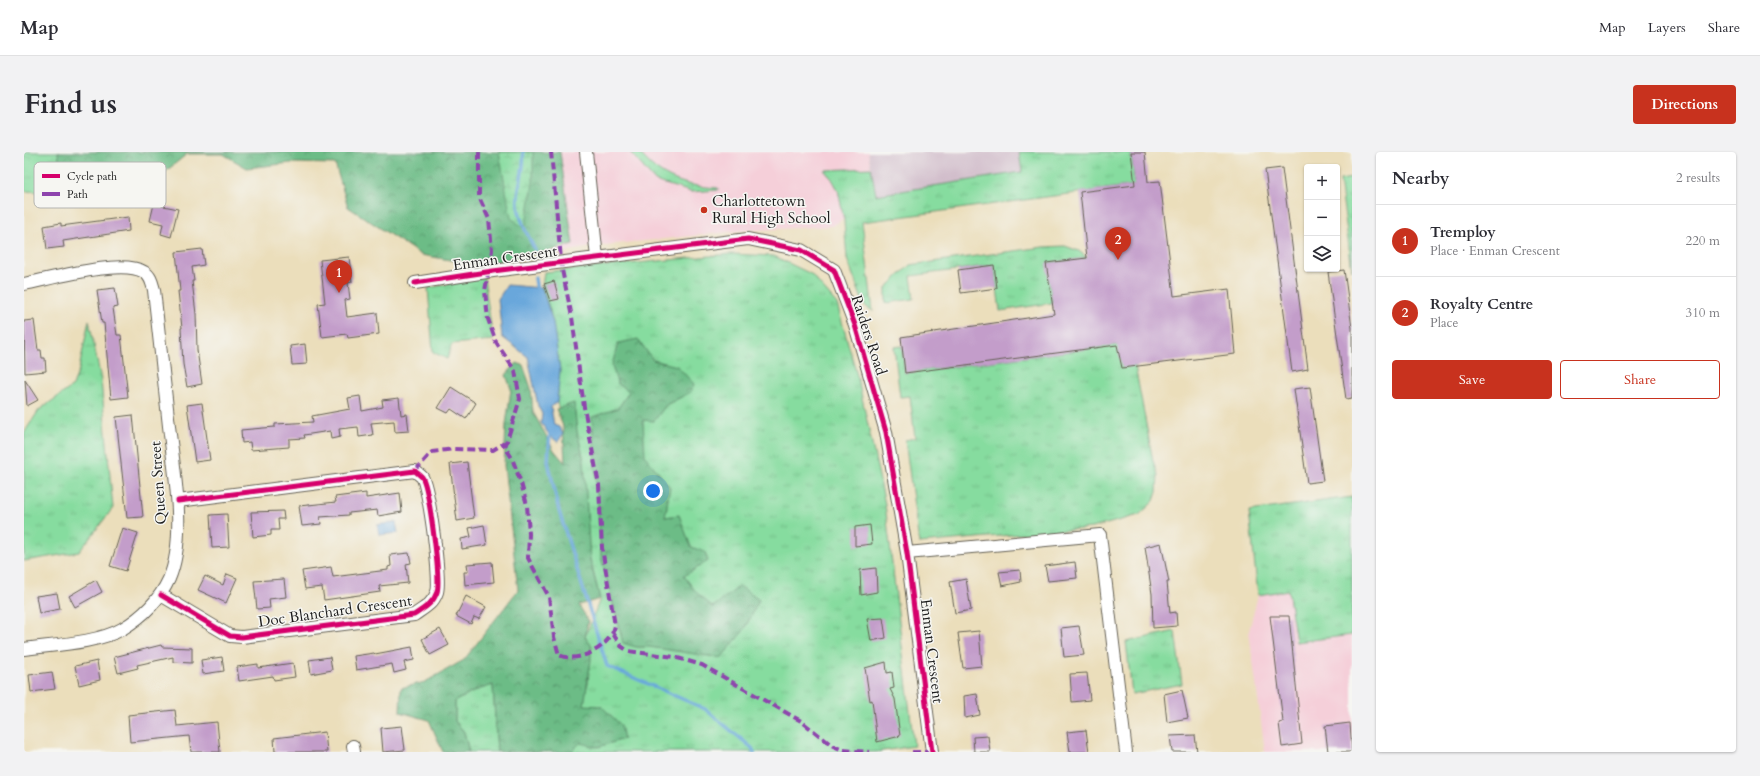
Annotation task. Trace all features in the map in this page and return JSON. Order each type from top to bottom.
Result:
[{"type":"street","points":[[586,152],[597,258]]},
{"type":"street","name":"Raiders Road","points":[[597,258],[748,239],[801,250],[834,270],[855,324],[886,432],[907,553]]},
{"type":"street","name":"Enman Crescent","points":[[415,283],[493,270],[597,258]]},
{"type":"street","name":"Queen Street","points":[[24,284],[111,267],[138,269],[145,272],[152,279],[178,501],[176,555],[169,578],[161,595],[149,609],[120,629],[100,637],[24,649]]},
{"type":"street","name":"Doc Blanchard Crescent","points":[[161,595],[230,636],[242,637],[414,615],[432,604],[438,591],[439,576],[428,498],[422,477],[415,471],[178,501]]},
{"type":"street","points":[[907,553],[1100,535],[1126,752]]},
{"type":"street","name":"Enman Crescent","points":[[907,553],[932,752]]},
{"type":"shaded area","name":"Charlottetown Rural High School","points":[[545,152],[868,152],[876,195],[833,226],[740,231],[596,246],[559,253]]},
{"type":"shaded area","points":[[868,152],[1019,152],[1022,172],[876,195]]},
{"type":"shaded area","points":[[1288,590],[1296,642],[1352,635],[1352,752],[1265,752],[1249,631],[1258,595]]},
{"type":"green space","points":[[24,152],[60,152],[62,162],[34,162],[34,192],[24,191]]},
{"type":"green space","points":[[58,152],[560,152],[573,244],[545,252],[479,265],[421,255],[348,207],[335,164],[291,163],[247,168],[223,154],[187,154],[166,171],[166,162],[59,162]]},
{"type":"green space","points":[[499,152],[533,152],[533,183],[525,229],[511,218]]},
{"type":"green space","points":[[630,152],[639,152],[656,169],[674,179],[684,183],[718,188],[718,190],[691,192],[655,181]]},
{"type":"green space","points":[[1019,152],[1131,152],[1135,185],[862,222],[873,311],[864,305],[847,259],[844,220],[838,190],[832,179],[824,170],[871,168],[876,195],[1022,172]]},
{"type":"green space","points":[[1352,178],[1352,270],[1340,180]]},
{"type":"green space","points":[[1065,246],[1079,251],[1087,258],[1047,263],[1052,303],[1000,311],[994,265],[911,276],[914,299],[886,303],[886,288],[910,265],[1043,247]]},
{"type":"green space","points":[[731,254],[774,256],[811,274],[837,304],[858,379],[885,504],[914,746],[876,752],[568,752],[588,683],[591,645],[585,637],[600,599],[566,463],[563,426],[557,402],[560,370],[550,310],[542,288],[544,272]]},
{"type":"green space","points":[[484,277],[493,340],[452,344],[447,359],[433,352],[428,288]]},
{"type":"green space","points":[[89,320],[101,380],[113,508],[79,552],[24,561],[24,433],[39,410],[73,386],[79,369]]},
{"type":"green space","points":[[638,339],[653,360],[677,366],[694,384],[691,392],[666,405],[654,421],[643,420],[645,456],[670,487],[665,517],[679,515],[691,547],[705,552],[708,561],[684,576],[697,593],[713,607],[740,586],[759,600],[744,630],[721,658],[649,647],[636,647],[623,643],[601,557],[592,417],[618,408],[629,392],[617,383],[612,365],[618,343]]},
{"type":"green space","points":[[1117,345],[1135,366],[1153,461],[1158,475],[1157,492],[1154,501],[1139,515],[1092,528],[919,543],[905,440],[915,438],[910,396],[900,397],[894,347],[902,346],[905,373]]},
{"type":"green space","points":[[516,363],[523,365],[531,388],[533,412],[554,450],[565,463],[563,426],[556,409],[574,403],[577,431],[584,460],[590,560],[600,599],[579,605],[588,621],[585,637],[591,645],[591,660],[584,705],[601,706],[621,725],[624,739],[598,747],[580,743],[571,752],[497,752],[493,685],[477,690],[455,701],[455,721],[464,732],[469,752],[443,752],[429,720],[400,712],[401,688],[425,682],[464,660],[518,590],[504,465],[506,424],[511,389],[506,375]]},
{"type":"green space","points":[[1352,497],[1352,635],[1296,642],[1288,590],[1258,595],[1249,511]]},
{"type":"green space","points":[[1175,631],[1182,684],[1132,694],[1126,642]]},
{"type":"green space","points":[[493,685],[497,752],[469,752],[464,732],[455,721],[455,701],[477,690]]},
{"type":"water","points":[[507,285],[542,288],[553,322],[560,370],[557,402],[551,407],[554,425],[559,427],[563,434],[558,442],[550,436],[541,423],[542,414],[538,406],[528,357],[502,337],[498,299]]},
{"type":"water","points":[[396,522],[398,533],[379,535],[377,525]]},
{"type":"building","points":[[1131,152],[1145,152],[1148,182],[1160,181],[1174,296],[1229,289],[1235,354],[1122,368],[1117,345],[905,373],[901,337],[1054,314],[1046,263],[1087,258],[1080,192],[1135,185]]},
{"type":"building","points":[[1282,168],[1308,369],[1292,372],[1265,170]]},
{"type":"building","points":[[166,206],[178,209],[171,237],[161,234],[163,224],[150,221],[153,208],[166,208]]},
{"type":"building","points":[[128,217],[129,231],[63,241],[64,247],[47,249],[44,226],[61,223],[61,226]]},
{"type":"building","points":[[202,249],[204,265],[192,267],[194,281],[192,281],[196,314],[197,350],[202,384],[187,387],[183,364],[182,328],[178,291],[180,291],[176,252]]},
{"type":"building","points":[[349,257],[352,282],[348,283],[350,299],[345,300],[347,317],[377,313],[379,334],[348,338],[347,334],[322,337],[318,304],[325,303],[320,260]]},
{"type":"building","points":[[994,265],[997,288],[961,293],[958,270]]},
{"type":"building","points":[[1340,270],[1344,270],[1352,328],[1352,398],[1346,399],[1328,272],[1340,272]]},
{"type":"building","points":[[554,281],[559,299],[550,301],[544,284]]},
{"type":"building","points":[[115,288],[118,307],[113,308],[117,335],[121,335],[128,397],[111,399],[104,323],[102,323],[97,290]]},
{"type":"building","points":[[34,320],[38,350],[41,350],[42,358],[45,358],[46,371],[25,373],[24,321]]},
{"type":"building","points":[[305,344],[307,364],[292,365],[290,346]]},
{"type":"building","points":[[25,380],[38,400],[27,406]]},
{"type":"building","points":[[451,387],[476,403],[466,419],[451,409],[448,413],[438,408]]},
{"type":"building","points":[[1310,387],[1323,481],[1307,483],[1294,389]]},
{"type":"building","points":[[360,396],[362,411],[383,407],[382,400],[399,398],[401,415],[407,414],[409,431],[395,432],[394,421],[371,423],[373,435],[359,437],[358,427],[339,429],[340,437],[331,439],[330,431],[304,435],[305,438],[289,439],[289,447],[251,450],[250,442],[242,443],[241,430],[275,427],[275,424],[313,422],[312,416],[350,409],[348,398]]},
{"type":"building","points":[[202,403],[210,460],[195,462],[187,405]]},
{"type":"building","points":[[133,415],[143,517],[127,518],[116,417]]},
{"type":"building","points":[[467,462],[474,518],[457,521],[450,464]]},
{"type":"building","points":[[366,493],[366,498],[400,493],[402,512],[378,516],[377,510],[349,513],[349,515],[320,517],[321,524],[302,526],[299,506],[336,502],[335,497]]},
{"type":"building","points":[[283,511],[284,519],[278,519],[279,530],[271,530],[271,535],[253,537],[251,512]]},
{"type":"building","points":[[227,514],[229,547],[212,548],[210,515]]},
{"type":"building","points":[[484,525],[487,545],[462,549],[461,539],[471,537],[469,528]]},
{"type":"building","points":[[870,525],[872,544],[855,546],[855,527]]},
{"type":"building","points":[[122,528],[138,533],[126,571],[110,566]]},
{"type":"building","points":[[1161,543],[1169,582],[1167,582],[1170,613],[1176,612],[1177,626],[1153,628],[1152,594],[1145,547]]},
{"type":"building","points":[[409,553],[411,563],[406,564],[408,583],[379,586],[380,592],[324,600],[322,587],[305,589],[302,571],[331,567],[333,577],[388,570],[388,567],[391,566],[390,555]]},
{"type":"building","points":[[492,562],[494,582],[465,585],[464,572],[468,572],[467,564]]},
{"type":"building","points":[[1075,562],[1077,578],[1048,581],[1045,566]]},
{"type":"building","points":[[876,568],[877,592],[861,595],[860,570]]},
{"type":"building","points":[[1020,570],[1021,582],[1002,586],[999,572]]},
{"type":"building","points":[[227,574],[237,578],[226,603],[198,590],[205,576],[223,585]]},
{"type":"building","points":[[284,579],[286,597],[269,599],[270,608],[257,609],[254,581]]},
{"type":"building","points":[[966,579],[971,610],[955,613],[950,582]]},
{"type":"building","points":[[96,580],[102,592],[75,607],[69,596]]},
{"type":"building","points":[[57,593],[60,609],[39,613],[36,596]]},
{"type":"building","points":[[466,596],[486,607],[479,619],[474,617],[471,624],[456,616]]},
{"type":"building","points":[[1270,616],[1289,616],[1302,744],[1282,747],[1279,723],[1283,722]]},
{"type":"building","points":[[883,618],[886,638],[871,641],[867,619]]},
{"type":"building","points":[[1079,626],[1084,655],[1064,657],[1061,628]]},
{"type":"building","points":[[440,629],[449,645],[430,655],[422,639]]},
{"type":"building","points":[[979,631],[982,666],[963,668],[958,633]]},
{"type":"building","points":[[161,645],[162,647],[192,648],[192,663],[173,662],[173,657],[137,665],[138,668],[118,673],[114,657]]},
{"type":"building","points":[[412,647],[414,660],[404,662],[406,670],[394,673],[392,664],[356,670],[354,656],[375,654]]},
{"type":"building","points":[[222,657],[224,671],[203,674],[201,660]]},
{"type":"building","points":[[330,657],[332,670],[311,674],[309,660]]},
{"type":"building","points":[[97,661],[100,680],[79,685],[75,666]]},
{"type":"building","points":[[886,662],[887,673],[892,672],[894,688],[890,689],[895,699],[900,736],[877,742],[872,700],[870,701],[865,668]]},
{"type":"building","points":[[293,663],[295,677],[274,680],[273,676],[239,681],[237,667],[258,664],[258,668]]},
{"type":"building","points":[[52,672],[55,689],[31,692],[29,675]]},
{"type":"building","points":[[1087,673],[1090,700],[1072,702],[1070,674]]},
{"type":"building","points":[[1182,690],[1188,718],[1167,722],[1164,694]]},
{"type":"building","points":[[977,694],[980,715],[965,718],[964,696]]},
{"type":"building","points":[[175,710],[177,726],[217,722],[220,752],[191,752],[189,736],[130,742],[128,715]]},
{"type":"building","points":[[1350,723],[1352,752],[1328,752],[1325,726]]},
{"type":"building","points":[[402,726],[405,750],[383,752],[381,728]]},
{"type":"building","points":[[1086,730],[1089,752],[1070,752],[1067,732]]},
{"type":"building","points":[[325,732],[327,752],[275,752],[274,738]]},
{"type":"building","points":[[1195,735],[1197,752],[1172,752],[1170,736]]},
{"type":"building","points":[[988,736],[990,752],[974,752],[973,737]]},
{"type":"waterway","points":[[523,152],[524,159],[518,192],[518,205],[522,223],[535,250]]},
{"type":"waterway","points":[[535,278],[537,291]]},
{"type":"waterway","points":[[550,432],[548,461],[559,511],[607,666],[705,709],[752,748],[754,752]]},
{"type":"marked path","points":[[479,152],[479,197],[489,219],[492,250],[485,291],[488,319],[496,342],[515,371],[520,399],[505,447],[512,458],[527,505],[529,534],[528,558],[549,597],[554,637],[559,655],[575,657],[593,652],[600,647],[607,641],[615,626],[602,548],[599,485],[584,407],[572,317],[562,270],[551,152]]},
{"type":"marked path","points":[[415,471],[432,452],[454,449],[493,450],[506,442]]},
{"type":"marked path","points":[[613,634],[621,646],[628,651],[674,657],[702,665],[801,721],[833,746],[843,750],[869,752]]},
{"type":"marked path","points":[[912,752],[932,752]]},
{"type":"cycle path","points":[[415,283],[493,271],[748,239],[801,250],[834,270],[855,325],[886,432],[907,553],[932,752]]},
{"type":"cycle path","points":[[161,595],[230,636],[242,637],[414,615],[431,603],[437,592],[438,584],[436,553],[428,498],[422,477],[415,471],[178,501]]},
{"type":"place","name":"Charlottetown Rural High School","points":[[704,210]]},
{"type":"place","name":"Royalty Centre","points":[[1118,260]]},
{"type":"place","name":"Tremploy","points":[[339,293]]}]
